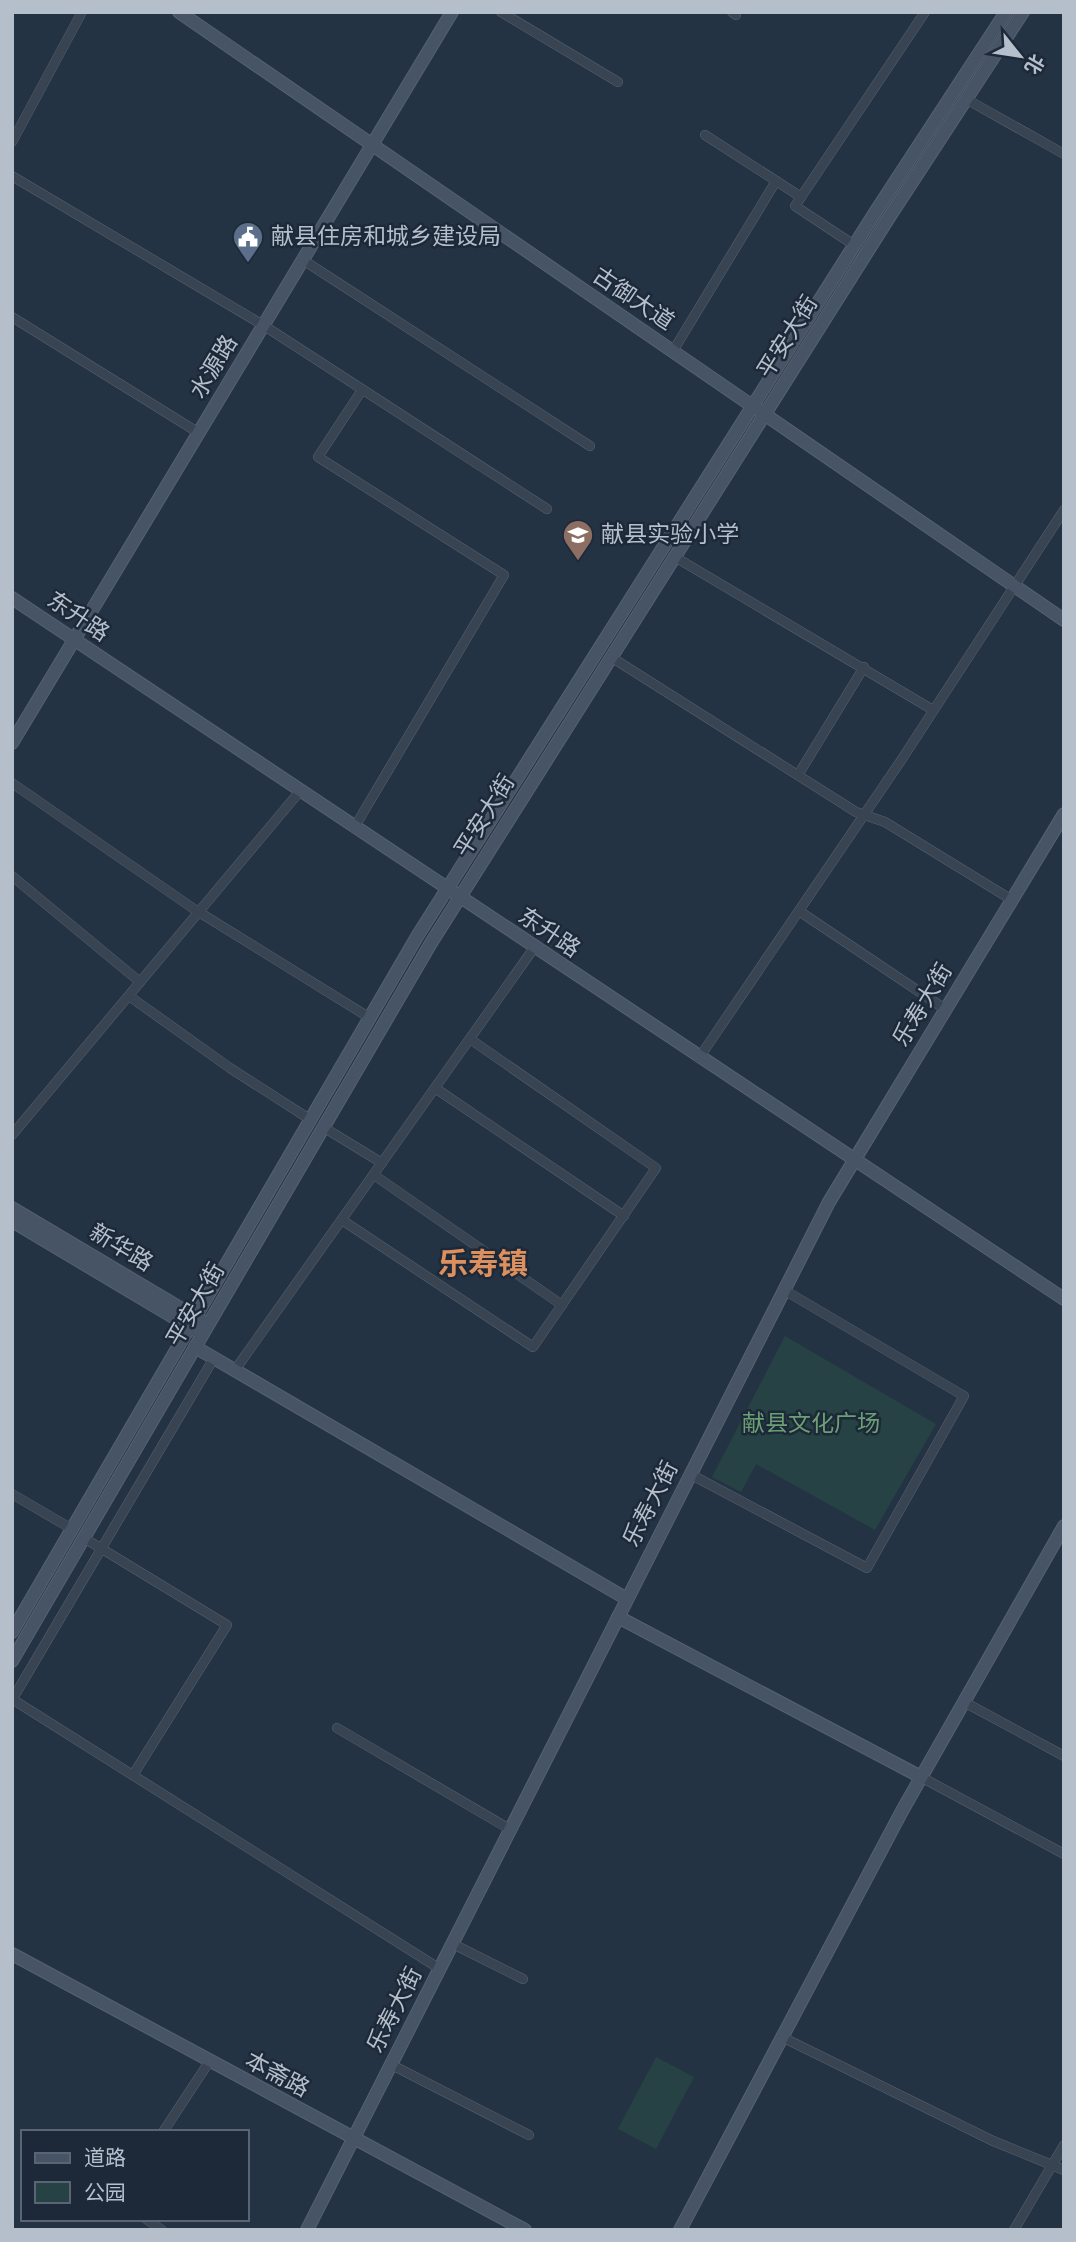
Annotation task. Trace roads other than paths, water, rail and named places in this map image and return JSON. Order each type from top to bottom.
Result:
[{"type":"main road","name":"古御大道","points":[[179,12],[1064,620]]},
{"type":"main road","name":"水源路","points":[[12,743],[452,12]]},
{"type":"main road","name":"平安大街","points":[[12,1632],[447,890],[854,245],[1006,12]]},
{"type":"main road","name":"平安大街","points":[[12,1661],[459,898],[764,414],[1023,12]]},
{"type":"main road","name":"东升路","points":[[12,598],[853,1161],[1064,1299]]},
{"type":"main road","name":"乐寿大街","points":[[307,2230],[784,1290],[853,1161],[1064,814]]},
{"type":"main road","name":"新华路","points":[[12,1208],[206,1330]]},
{"type":"main road","name":"新华路","points":[[12,1221],[193,1322]]},
{"type":"main road","points":[[195,1347],[627,1599]]},
{"type":"main road","points":[[680,2230],[921,1777],[1064,1526]]},
{"type":"main road","points":[[618,1617],[921,1777]]},
{"type":"main road","name":"本斋路","points":[[12,1954],[209,2063],[525,2230]]},
{"type":"street","points":[[12,142],[82,12]]},
{"type":"street","points":[[501,12],[618,82]]},
{"type":"street","points":[[854,245],[795,206],[925,12]]},
{"type":"street","points":[[966,99],[1064,154]]},
{"type":"street","points":[[705,135],[801,197]]},
{"type":"street","points":[[12,176],[263,325],[547,509]]},
{"type":"street","points":[[673,351],[776,181]]},
{"type":"street","points":[[303,260],[590,446]]},
{"type":"street","points":[[12,317],[198,433]]},
{"type":"street","points":[[354,828],[504,575],[318,457],[362,390]]},
{"type":"street","points":[[699,1058],[1064,510]]},
{"type":"street","points":[[675,556],[933,710]]},
{"type":"street","points":[[611,657],[798,775],[864,814],[885,822],[1012,900]]},
{"type":"street","points":[[798,775],[864,667]]},
{"type":"street","points":[[12,783],[199,912],[370,1018]]},
{"type":"street","points":[[12,1135],[300,791]]},
{"type":"street","points":[[12,876],[140,982]]},
{"type":"street","points":[[799,911],[945,1009]]},
{"type":"street","points":[[235,1370],[534,948]]},
{"type":"street","points":[[129,996],[230,1068],[311,1120]]},
{"type":"street","points":[[342,1220],[533,1347],[656,1168],[470,1039]]},
{"type":"street","points":[[435,1088],[624,1216]]},
{"type":"street","points":[[323,1128],[382,1163]]},
{"type":"street","points":[[374,1175],[562,1305]]},
{"type":"street","points":[[690,1474],[867,1568],[964,1395],[784,1290]]},
{"type":"street","points":[[214,1358],[12,1699],[273,1867],[440,1969]]},
{"type":"street","points":[[12,1494],[72,1529]]},
{"type":"street","points":[[84,1538],[227,1625],[133,1775]]},
{"type":"street","points":[[964,1702],[1064,1756]]},
{"type":"street","points":[[337,1728],[511,1830]]},
{"type":"street","points":[[921,1777],[1064,1854]]},
{"type":"street","points":[[453,1944],[523,1979]]},
{"type":"street","points":[[782,2037],[993,2141],[1064,2170]]},
{"type":"street","points":[[164,2130],[209,2063]]},
{"type":"street","points":[[390,2064],[529,2135]]},
{"type":"street","points":[[1014,2230],[1064,2145]]},
{"type":"place","name":"献县住房和城乡建设局","points":[[248,264]]},
{"type":"place","name":"献县实验小学","points":[[578,562]]},
{"type":"district","name":"乐寿镇","points":[[483,1265]]},
{"type":"park label","name":"献县文化广场","points":[[811,1424]]}]
